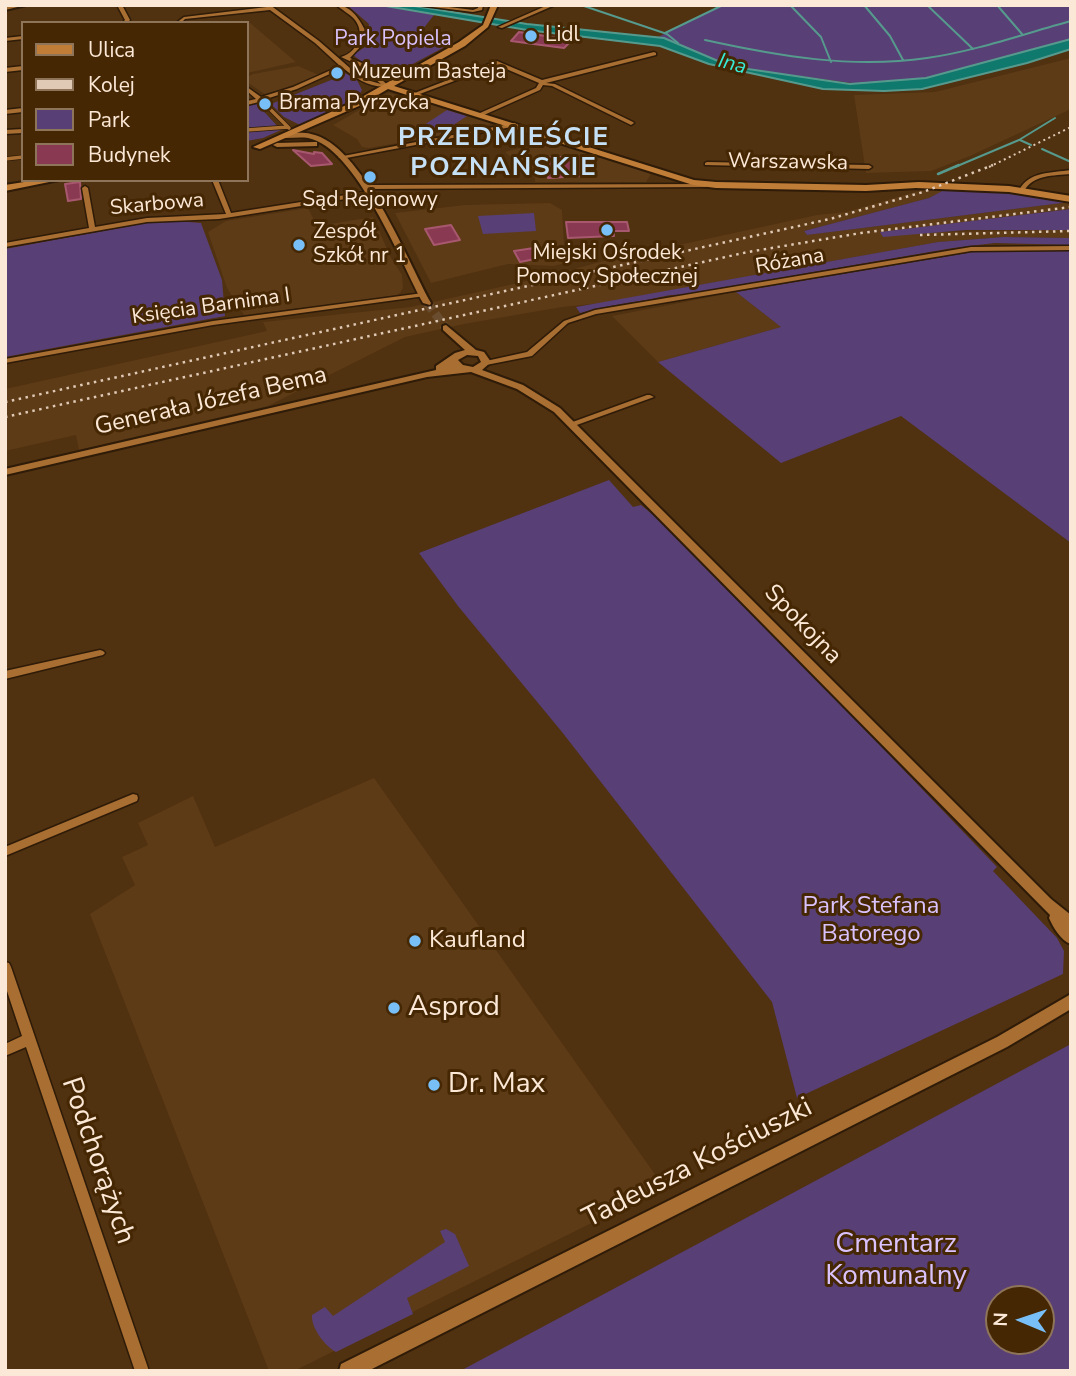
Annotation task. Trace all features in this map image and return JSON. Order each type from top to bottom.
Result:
[{"type":"main road","points":[[252,148],[292,132],[313,133],[347,108],[462,44],[486,26],[494,9]]},
{"type":"main road","name":"Warszawska","points":[[386,86],[482,114],[677,180],[717,183],[919,185],[1022,190],[1071,199]]},
{"type":"main road","points":[[252,148],[277,145],[292,132]]},
{"type":"main road","points":[[5,188],[42,182]]},
{"type":"street","points":[[5,8],[23,5]]},
{"type":"street","points":[[120,5],[127,21]]},
{"type":"street","points":[[338,5],[356,17],[363,30],[360,45],[347,58]]},
{"type":"street","points":[[418,5],[472,11],[480,9],[481,5]]},
{"type":"street","points":[[500,27],[553,5]]},
{"type":"street","points":[[181,21],[187,17],[269,7],[330,54],[341,66],[372,84],[386,86]]},
{"type":"street","points":[[505,15],[525,17]]},
{"type":"street","points":[[330,54],[360,64],[386,86]]},
{"type":"street","points":[[482,114],[538,89],[542,83],[654,54]]},
{"type":"street","points":[[415,94],[497,63],[542,83],[553,85],[631,123]]},
{"type":"street","points":[[248,103],[264,103],[341,66]]},
{"type":"street","points":[[248,90],[292,132],[302,138],[313,133]]},
{"type":"street","points":[[340,157],[515,125]]},
{"type":"street","points":[[248,130],[292,132]]},
{"type":"street","points":[[277,145],[313,133]]},
{"type":"street","points":[[313,133],[340,157],[370,192],[425,299]]},
{"type":"street","points":[[707,164],[869,167]]},
{"type":"street","points":[[1022,190],[1025,182],[1032,178],[1071,172]]},
{"type":"street","points":[[370,192],[677,180]]},
{"type":"street","points":[[216,182],[229,215]]},
{"type":"street","points":[[85,188],[92,230]]},
{"type":"street","name":"Skarbowa","points":[[5,245],[147,220],[229,215],[370,192]]},
{"type":"street","name":"Różana","points":[[481,359],[529,354],[566,322],[594,312],[971,249],[1071,248]]},
{"type":"street","name":"Księcia Barnima I","points":[[5,362],[213,323],[425,299]]},
{"type":"street","name":"Spokojna","points":[[455,357],[448,331],[481,359],[557,410],[1046,903],[1071,924]]},
{"type":"street","points":[[455,357],[481,359]]},
{"type":"street","points":[[455,357],[467,369]]},
{"type":"street","name":"Generała Józefa Bema","points":[[427,374],[455,357]]},
{"type":"street","name":"Generała Józefa Bema","points":[[5,472],[427,374],[467,369],[481,359]]},
{"type":"street","name":"Spokojna","points":[[467,369],[520,387]]},
{"type":"street","points":[[571,424],[650,397]]},
{"type":"street","points":[[5,675],[100,653]]},
{"type":"street","points":[[5,852],[134,797]]},
{"type":"street","name":"Spokojna","points":[[1046,903],[1071,939]]},
{"type":"street","name":"Podchorążych","points":[[5,967],[142,1371]]},
{"type":"street","name":"Tadeusza Kościuszki","points":[[348,1371],[1002,1042],[1071,1001]]},
{"type":"street","points":[[5,1050],[29,1039]]},
{"type":"shaded area","points":[[249,22],[296,62],[248,73]]},
{"type":"shaded area","points":[[1071,58],[1071,109],[931,171],[866,173],[854,95],[935,92]]},
{"type":"shaded area","points":[[298,66],[319,75],[266,95],[248,83],[248,76]]},
{"type":"shaded area","points":[[389,93],[494,122],[483,128],[369,148],[362,147],[357,139],[333,125]]},
{"type":"shaded area","points":[[549,140],[651,174],[646,182],[535,182],[535,178],[505,152]]},
{"type":"shaded area","points":[[929,188],[948,189],[929,198],[804,231],[807,235],[1070,202],[1071,209],[880,233],[1071,230],[1071,238],[1004,237],[938,242],[602,303],[464,324],[405,337],[268,406],[79,450],[76,435],[5,451],[5,389],[267,331],[263,322],[411,307],[600,262],[817,215],[846,212]]},
{"type":"shaded area","points":[[550,203],[562,210],[565,263],[554,266],[508,264],[431,283],[395,213],[465,205]]},
{"type":"shaded area","name":"Zespół Szkół nr 1","points":[[308,208],[317,226],[373,217],[391,258],[402,275],[403,288],[400,293],[393,297],[244,315],[227,288],[208,232],[226,221]]},
{"type":"shaded area","points":[[736,292],[781,327],[658,362],[612,316]]},
{"type":"shaded area","points":[[374,778],[664,1187],[294,1371],[269,1371],[90,914],[135,885],[122,857],[148,845],[138,823],[193,796],[215,847]]},
{"type":"green space","name":"Park Popiela","points":[[347,5],[378,5],[434,15],[419,34],[454,42],[392,75],[381,76],[353,55],[365,47],[369,24]]},
{"type":"green space","points":[[724,5],[1071,5],[1071,39],[926,78],[859,84],[748,69],[718,61],[658,37]]},
{"type":"green space","points":[[338,69],[357,80],[362,90],[344,107],[300,125],[284,117],[271,104],[341,76],[341,73],[332,72]]},
{"type":"green space","points":[[257,104],[281,130],[248,141],[248,105]]},
{"type":"green space","points":[[447,110],[467,116],[441,133],[421,127]]},
{"type":"green space","points":[[948,188],[1016,193],[1070,202],[807,235],[804,231],[929,198]]},
{"type":"green space","points":[[1071,209],[1071,230],[966,230],[883,237],[880,232]]},
{"type":"green space","points":[[534,213],[536,231],[483,234],[478,216]]},
{"type":"green space","points":[[152,222],[201,223],[222,280],[225,316],[5,357],[5,249]]},
{"type":"green space","points":[[1004,237],[1071,238],[1071,245],[995,243],[953,248],[613,305],[580,313],[576,307],[938,242]]},
{"type":"green space","points":[[991,249],[1071,251],[1071,543],[901,416],[781,463],[658,362],[781,327],[736,292]]},
{"type":"green space","name":"Park Stefana Batorego","points":[[609,480],[633,507],[641,505],[678,535],[997,867],[993,871],[1057,938],[1064,951],[1063,974],[797,1098],[772,1002],[419,553]]},
{"type":"green space","name":"Cmentarz Komunalny","points":[[1071,1044],[1071,1371],[462,1370]]},
{"type":"green space","points":[[446,1229],[455,1234],[469,1266],[407,1298],[413,1314],[336,1352],[327,1346],[316,1331],[312,1315],[325,1307],[333,1316],[445,1242],[440,1231]]},
{"type":"water","name":"Ina","points":[[380,5],[408,5],[527,24],[664,38],[718,61],[748,69],[850,84],[926,78],[1071,39],[1071,49],[1027,63],[922,89],[823,89],[709,64],[660,46],[527,30]]},
{"type":"building","name":"Lidl","points":[[519,32],[572,40],[564,48],[511,41]]},
{"type":"building","points":[[293,150],[322,153],[332,164],[311,166]]},
{"type":"building","points":[[548,157],[579,157],[581,176],[548,178]]},
{"type":"building","points":[[80,182],[81,199],[68,201],[65,184]]},
{"type":"building","name":"Miejski Ośrodek Pomocy Społecznej","points":[[566,222],[627,222],[629,231],[613,231],[614,236],[568,238]]},
{"type":"building","points":[[451,225],[460,240],[434,245],[425,229]]},
{"type":"building","points":[[534,248],[540,258],[520,262],[514,251]]},
{"type":"waterway","points":[[581,5],[667,34],[678,43]]},
{"type":"waterway","points":[[665,33],[723,5]]},
{"type":"waterway","points":[[790,5],[821,37],[830,60]]},
{"type":"waterway","points":[[864,5],[890,36],[903,60]]},
{"type":"waterway","points":[[927,5],[973,49]]},
{"type":"waterway","points":[[997,5],[1022,34]]},
{"type":"waterway","points":[[973,49],[1071,21]]},
{"type":"waterway","name":"Ina","points":[[705,40],[760,51],[830,60]]},
{"type":"waterway","points":[[830,60],[899,61],[973,49]]},
{"type":"waterway","points":[[955,167],[1019,140],[1055,118]]},
{"type":"waterway","points":[[1020,140],[1031,145]]},
{"type":"waterway","points":[[1042,149],[1071,162]]},
{"type":"waterway","points":[[938,174],[959,165]]},
{"type":"tunnel","points":[[427,303],[446,328]]},
{"type":"railway","points":[[989,167],[1071,127]]},
{"type":"railway","points":[[5,402],[830,219],[923,192],[993,165]]},
{"type":"railway","points":[[5,417],[748,252],[861,233],[1071,207]]},
{"type":"railway","points":[[920,235],[1071,231]]},
{"type":"place","name":"Lidl","points":[[531,36]]},
{"type":"place","name":"Muzeum Basteja","points":[[337,73]]},
{"type":"place","name":"Brama Pyrzycka","points":[[265,104]]},
{"type":"place","name":"Sąd Rejonowy","points":[[370,177]]},
{"type":"place","name":"Miejski Ośrodek Pomocy Społecznej","points":[[607,230]]},
{"type":"place","name":"Zespół Szkół nr 1","points":[[299,245]]},
{"type":"place","name":"Kaufland","points":[[415,941]]},
{"type":"place","name":"Asprod","points":[[394,1008]]},
{"type":"place","name":"Dr. Max","points":[[434,1085]]},
{"type":"district","name":"PRZEDMIEŚCIE POZNAŃSKIE","points":[[504,154]]}]
